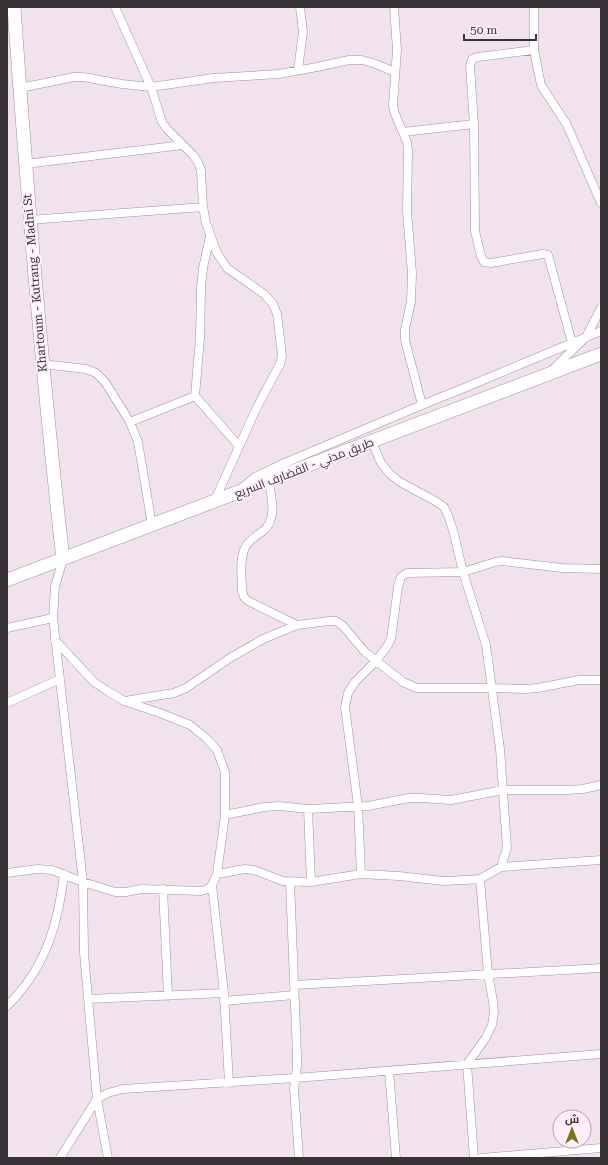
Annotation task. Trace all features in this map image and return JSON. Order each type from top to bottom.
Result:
[{"type":"highway","name":"Khartoum - Kutrang - Madni St","points":[[14,7],[12,38],[20,88],[29,220],[42,364],[63,559]]},
{"type":"highway","name":"طريق مدني - القضارف السريع","points":[[7,580],[601,354]]},
{"type":"street","points":[[115,7],[151,87],[162,122],[167,130],[198,162],[201,171],[203,207],[210,236],[217,253],[227,268],[264,294],[273,304],[277,314],[282,356],[280,364],[239,446],[214,502]]},
{"type":"street","points":[[298,70],[303,32],[300,7]]},
{"type":"street","points":[[394,7],[396,35],[393,105],[395,114],[407,142],[408,151],[407,211],[412,273],[405,340],[422,405]]},
{"type":"street","points":[[534,7],[534,50],[541,85],[567,125],[601,203]]},
{"type":"street","points":[[534,50],[472,59],[470,66],[474,124],[475,231],[481,256],[484,262],[491,263],[543,254],[548,255],[572,343]]},
{"type":"street","points":[[20,88],[74,77],[151,87],[213,78],[279,74],[349,60],[362,60],[395,72]]},
{"type":"street","points":[[403,132],[474,124]]},
{"type":"street","points":[[25,164],[183,145]]},
{"type":"street","points":[[29,220],[203,207]]},
{"type":"street","points":[[210,236],[204,261],[201,288],[200,338],[195,396],[239,446]]},
{"type":"street","points":[[546,375],[586,337],[601,308]]},
{"type":"street","points":[[230,496],[255,477],[280,465],[601,331]]},
{"type":"street","points":[[42,364],[86,369],[96,373],[105,382],[130,422],[138,442],[152,525]]},
{"type":"street","points":[[130,422],[195,396]]},
{"type":"street","points":[[372,442],[381,463],[389,473],[400,482],[444,507],[454,534],[463,572],[486,644],[500,749],[507,848],[501,866]]},
{"type":"street","points":[[270,481],[272,518],[267,527],[245,546],[242,555],[242,591],[244,597],[248,601],[297,625]]},
{"type":"street","points":[[63,559],[55,587],[53,618],[83,882],[84,953],[97,1100],[108,1158]]},
{"type":"street","points":[[362,874],[358,806],[345,707],[348,693],[355,682],[376,661],[388,646],[391,639],[398,587],[401,577],[407,573],[463,572],[502,561],[562,568],[601,569]]},
{"type":"street","points":[[7,628],[53,618]]},
{"type":"street","points":[[124,701],[174,693],[186,688],[230,658],[263,639],[297,625],[336,621],[343,626],[365,652],[403,682],[417,688],[532,689],[579,680],[601,680]]},
{"type":"street","points":[[7,873],[37,869],[52,870],[83,882],[116,892],[141,889],[208,889],[212,885],[217,874],[225,815],[225,772],[217,750],[206,737],[190,726],[160,713],[124,701],[94,682],[55,640]]},
{"type":"street","points":[[7,703],[60,679]]},
{"type":"street","points":[[225,815],[264,807],[279,806],[308,809],[380,804],[409,798],[451,800],[503,790],[583,789],[601,784]]},
{"type":"street","points":[[308,809],[311,882]]},
{"type":"street","points":[[217,874],[245,869],[254,870],[283,881],[290,882],[311,882],[362,874],[443,881],[480,879],[501,866],[601,860]]},
{"type":"street","points":[[7,1006],[33,975],[47,948],[56,920],[64,874]]},
{"type":"street","points":[[474,1158],[467,1064],[485,1039],[492,1025],[494,1013],[488,974],[480,879]]},
{"type":"street","points":[[290,882],[297,1066],[294,1089],[299,1158]]},
{"type":"street","points":[[212,885],[224,997],[229,1083]]},
{"type":"street","points":[[163,889],[168,996]]},
{"type":"street","points":[[294,985],[601,968]]},
{"type":"street","points":[[88,999],[168,996],[224,997],[294,995]]},
{"type":"street","points":[[60,1158],[97,1100],[108,1093],[123,1089],[229,1083],[601,1054]]},
{"type":"street","points":[[389,1071],[396,1158]]},
{"type":"street","points":[[485,1158],[601,1148]]}]
